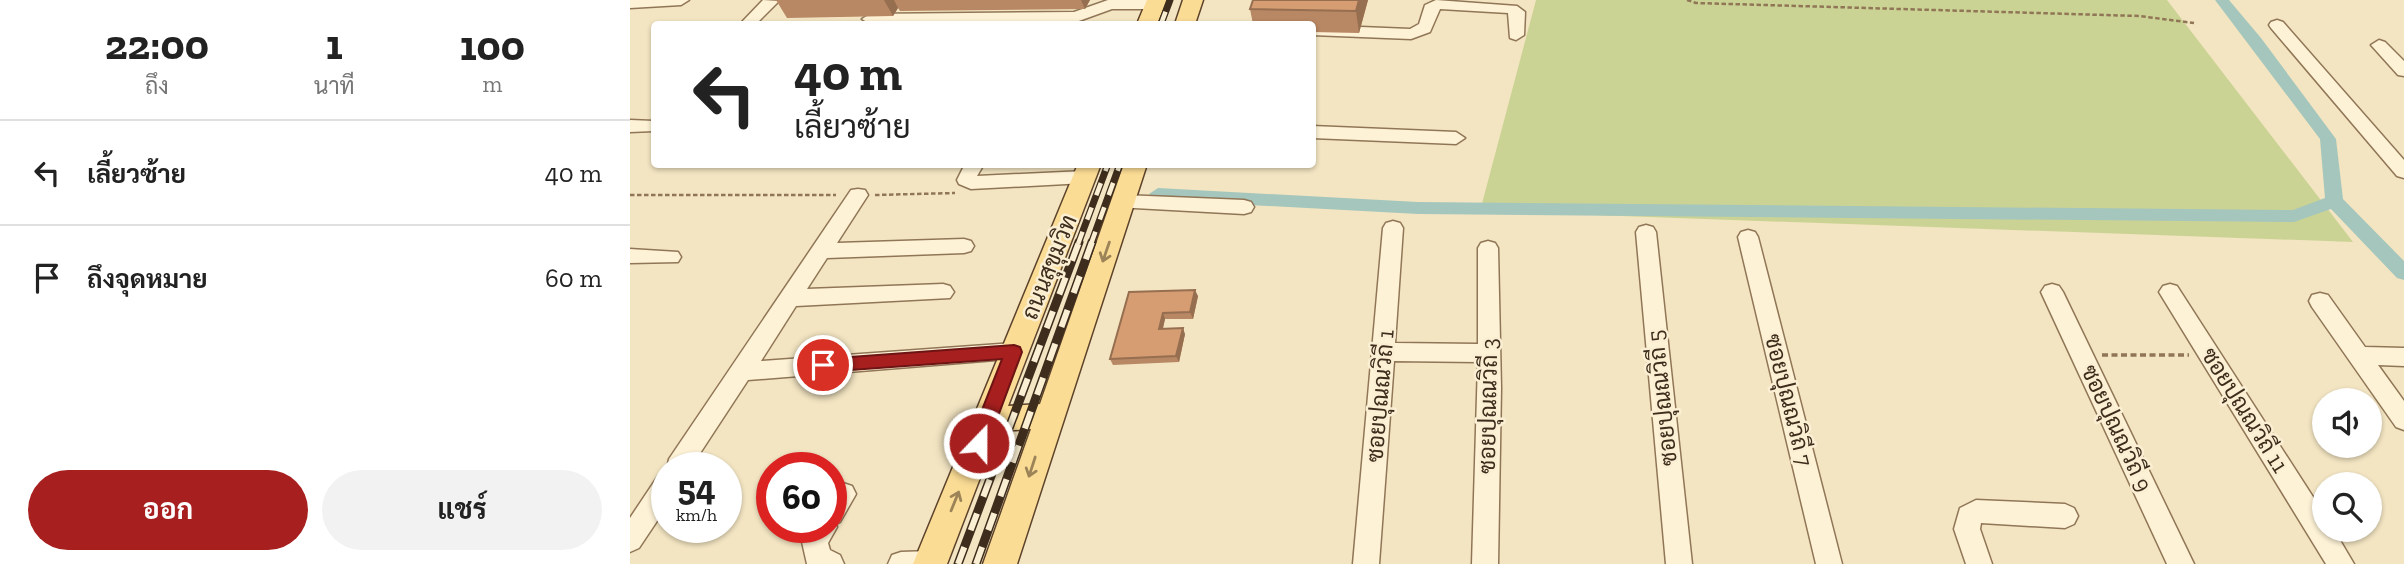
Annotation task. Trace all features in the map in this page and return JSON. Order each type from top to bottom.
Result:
[{"type":"main road","points":[[1186,21],[1193,0]]},
{"type":"main road","points":[[1148,21],[1156,2]]},
{"type":"main road","name":"ถนนสุขุมวิท","points":[[1000,564],[1048,416],[1135,168]]},
{"type":"main road","name":"ถนนสุขุมวิท","points":[[930,564],[1088,171]]},
{"type":"main road","points":[[988,419],[1048,416]]},
{"type":"street","points":[[630,3],[681,0]]},
{"type":"street","points":[[751,21],[771,1]]},
{"type":"street","points":[[870,19],[1076,18],[1110,2],[1156,2]]},
{"type":"street","points":[[1316,30],[1411,34],[1423,31],[1429,24],[1430,8],[1437,4],[1512,9],[1517,12],[1516,35]]},
{"type":"street","points":[[2277,25],[2404,172]]},
{"type":"street","points":[[2379,45],[2404,71]]},
{"type":"street","points":[[630,126],[651,126]]},
{"type":"street","points":[[1316,132],[1456,138]]},
{"type":"street","points":[[973,168],[966,180],[971,183],[1088,171]]},
{"type":"street","points":[[688,452],[858,195]]},
{"type":"street","points":[[1123,202],[1244,207]]},
{"type":"street","name":"ซอยปุณณวิถี 1","points":[[1366,564],[1393,228]]},
{"type":"street","name":"ซอยปุณณวิถี 5","points":[[1646,232],[1679,564]]},
{"type":"street","name":"ซอยปุณณวิถี 7","points":[[1748,237],[1829,564]]},
{"type":"street","points":[[821,251],[964,246]]},
{"type":"street","name":"ซอยปุณณวิถี 3","points":[[1485,564],[1488,248]]},
{"type":"street","points":[[630,256],[671,257]]},
{"type":"street","points":[[790,298],[943,292]]},
{"type":"street","name":"ซอยปุณณวิถี 9","points":[[2052,292],[2182,564]]},
{"type":"street","name":"ซอยปุณณวิถี 11","points":[[2170,292],[2341,564]]},
{"type":"street","points":[[2320,301],[2404,419]]},
{"type":"street","points":[[741,371],[1014,352]]},
{"type":"street","points":[[1383,352],[1489,353]]},
{"type":"street","points":[[2359,356],[2404,357]]},
{"type":"street","points":[[630,540],[651,508]]},
{"type":"street","points":[[1979,564],[1967,529],[1969,516],[1976,511],[2065,516]]},
{"type":"street","points":[[816,543],[818,558],[831,564]]},
{"type":"street","points":[[901,564],[930,564]]},
{"type":"path","points":[[1688,0],[1709,4],[2138,16],[2194,23]]},
{"type":"path","points":[[2082,355],[2210,355]]},
{"type":"green space","points":[[1536,0],[2167,0],[2353,242],[1480,211]]},
{"type":"building","points":[[1253,0],[1359,0],[1356,11],[1250,9]]},
{"type":"building","points":[[1195,290],[1190,312],[1163,313],[1159,329],[1183,328],[1176,356],[1110,359],[1129,292]]},
{"type":"waterway","points":[[2222,0],[2256,41],[2328,139],[2334,201]]},
{"type":"waterway","points":[[1158,194],[1418,208],[2294,216],[2334,201]]},
{"type":"waterway","points":[[2334,201],[2404,273]]},
{"type":"railway","points":[[1162,21],[1170,0]]},
{"type":"railway","points":[[1078,244],[1106,168]]},
{"type":"railway","points":[[1091,244],[1119,168]]},
{"type":"railway","points":[[958,564],[1079,242]]},
{"type":"railway","points":[[976,564],[1092,242]]},
{"type":"route","points":[[823,365],[1014,352],[979,443]]}]
